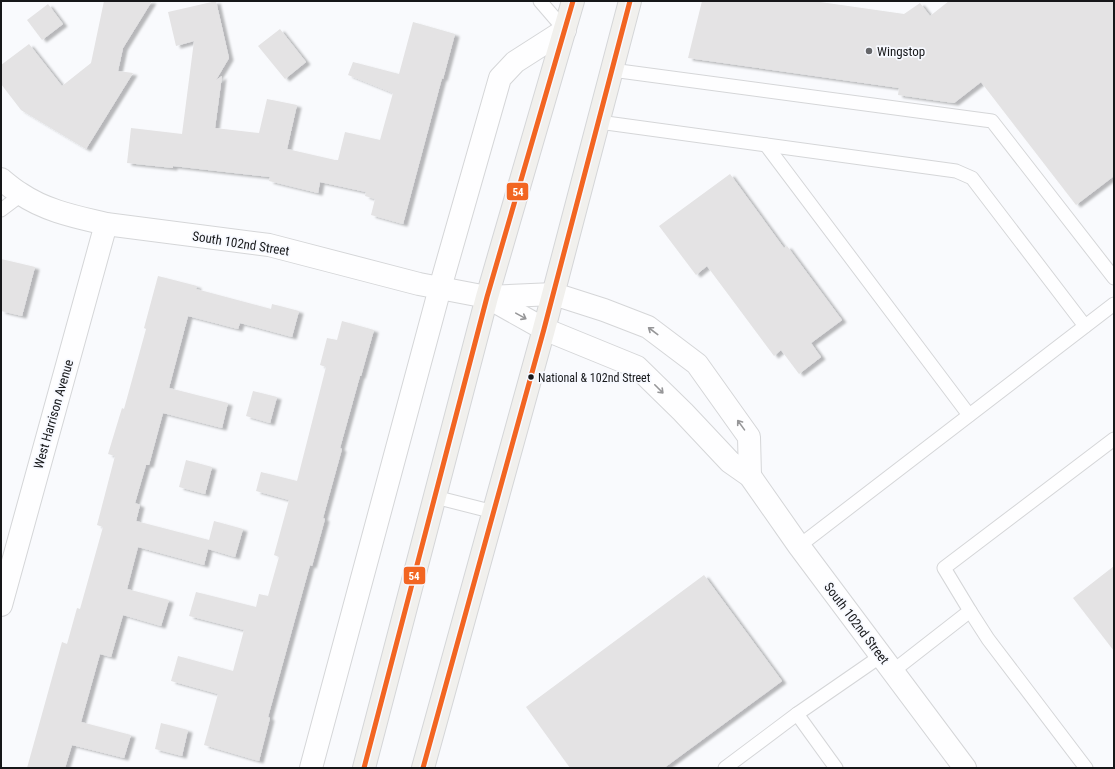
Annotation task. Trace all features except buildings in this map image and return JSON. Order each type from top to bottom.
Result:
[{"type":"main road","points":[[364,768],[487,297],[573,1]]},
{"type":"main road","points":[[423,768],[554,294],[630,1]]},
{"type":"street","points":[[310,768],[440,288],[500,78],[515,62],[565,30]]},
{"type":"street","name":"South 102nd Street","points":[[1,179],[21,194],[46,208],[106,224],[269,245],[419,284],[487,297],[554,294],[604,310],[648,327],[696,364],[749,436],[750,476]]},
{"type":"street","name":"West Harrison Avenue","points":[[1,605],[9,543],[106,224]]},
{"type":"street","name":"South 102nd Street","points":[[487,297],[544,329],[637,366],[730,462],[750,476],[799,546],[887,663],[962,767]]},
{"type":"lane","points":[[540,1],[565,30]]},
{"type":"lane","points":[[612,70],[992,121],[1114,278]]},
{"type":"lane","points":[[599,122],[956,171],[972,178],[1085,326]]},
{"type":"lane","points":[[766,145],[969,416]]},
{"type":"lane","points":[[1,210],[21,194]]},
{"type":"lane","points":[[799,546],[1114,304]]},
{"type":"lane","points":[[1086,768],[988,639],[944,568],[1114,439]]},
{"type":"lane","points":[[435,497],[494,512]]},
{"type":"lane","points":[[725,768],[797,714],[887,663],[970,611]]},
{"type":"lane","points":[[797,714],[836,768]]},
{"type":"transit line","name":"54","points":[[364,768],[487,297],[573,1]]},
{"type":"transit line","name":"54","points":[[423,768],[544,329],[630,1]]},
{"type":"place","name":"Wingstop","points":[[869,51]]},
{"type":"place","name":"National & 102nd Street","points":[[531,377]]}]
